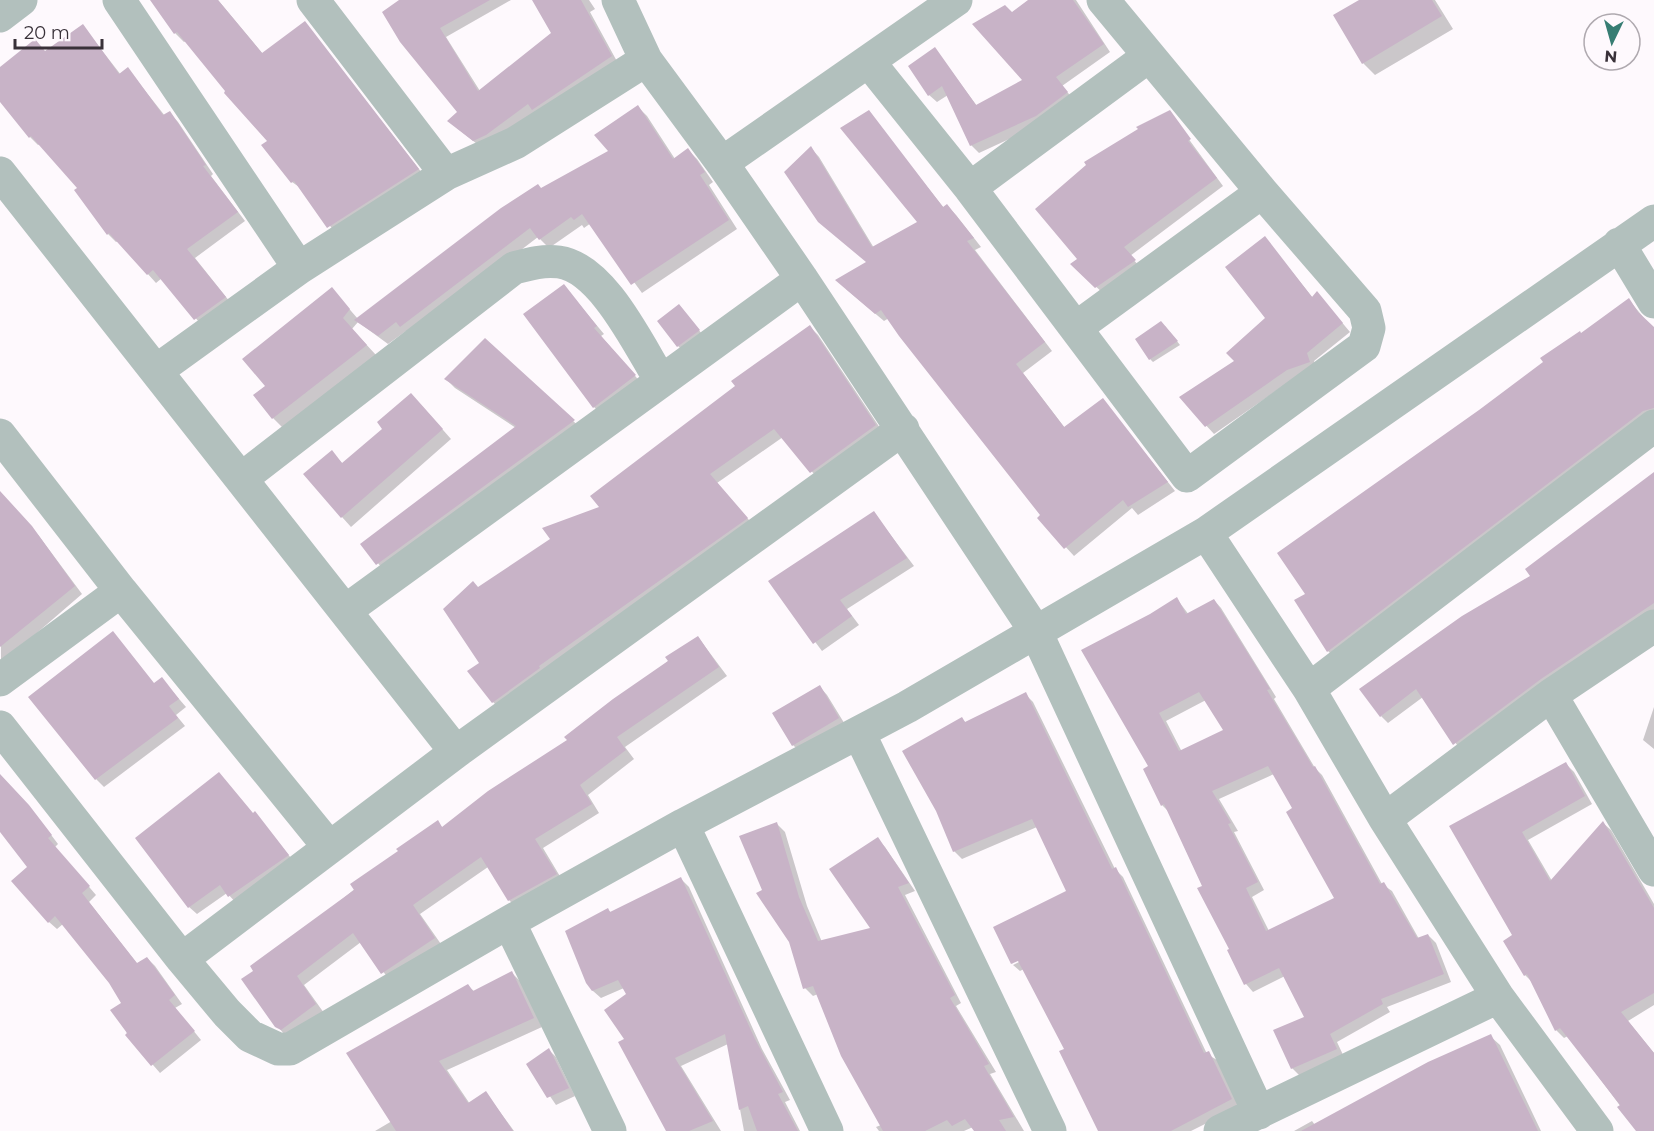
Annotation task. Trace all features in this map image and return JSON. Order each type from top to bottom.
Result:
[{"type":"street","points":[[0,16],[21,0]]},
{"type":"street","points":[[119,0],[299,268]]},
{"type":"street","points":[[313,0],[446,174]]},
{"type":"street","points":[[618,0],[646,60],[722,163],[802,279],[1036,632],[1259,1113]]},
{"type":"street","points":[[722,163],[956,0]]},
{"type":"street","points":[[869,62],[1077,327],[1187,476],[1364,345],[1369,328],[1365,311],[1262,192],[1103,0]]},
{"type":"street","points":[[970,188],[1149,56]]},
{"type":"street","points":[[156,371],[299,268],[446,174],[515,143],[646,60]]},
{"type":"street","points":[[0,173],[456,752]]},
{"type":"street","points":[[1077,327],[1262,192]]},
{"type":"street","points":[[0,727],[182,959],[250,1036],[266,1045],[284,1050],[683,825],[859,733],[1206,533],[1654,221]]},
{"type":"street","points":[[1619,244],[1654,302]]},
{"type":"street","points":[[241,479],[514,268],[541,261],[562,262],[586,274],[601,288],[661,381]]},
{"type":"street","points":[[345,611],[802,279]]},
{"type":"street","points":[[1310,688],[1654,426]]},
{"type":"street","points":[[182,959],[456,752],[903,429]]},
{"type":"street","points":[[0,435],[121,591],[329,847]]},
{"type":"street","points":[[1206,533],[1310,688],[1385,819],[1498,997],[1597,1131]]},
{"type":"street","points":[[0,680],[121,591]]},
{"type":"street","points":[[1385,819],[1551,695],[1653,629]]},
{"type":"street","points":[[1551,695],[1654,870]]},
{"type":"street","points":[[859,733],[1050,1131]]},
{"type":"street","points":[[683,825],[827,1131]]},
{"type":"street","points":[[509,922],[610,1131]]},
{"type":"street","points":[[1220,1131],[1498,997]]},
{"type":"building","points":[[150,0],[218,0],[262,53],[305,21],[419,169],[327,228],[294,181],[291,183],[261,145],[267,141],[224,93],[225,91],[177,32],[174,34]]},
{"type":"building","points":[[399,0],[490,0],[440,28],[478,91],[551,33],[532,0],[581,0],[612,56],[532,110],[528,104],[486,135],[473,141],[447,121],[457,112],[400,42],[382,12]]},
{"type":"building","points":[[1028,0],[1073,0],[1104,44],[1056,77],[1068,92],[1036,116],[970,146],[942,86],[928,96],[908,66],[935,47],[976,105],[1022,80],[972,24],[1005,5],[1012,12]]},
{"type":"building","points":[[1359,0],[1432,0],[1442,16],[1362,64],[1333,15]]},
{"type":"building","points":[[83,24],[119,74],[128,67],[163,115],[170,111],[206,165],[203,166],[238,212],[187,249],[226,297],[194,320],[153,270],[147,275],[109,233],[107,235],[74,190],[77,188],[31,136],[29,138],[0,102],[0,67],[35,39],[45,51]]},
{"type":"building","points":[[638,105],[673,159],[688,148],[705,172],[700,175],[729,220],[631,285],[582,214],[574,220],[571,217],[539,240],[530,228],[400,327],[396,322],[378,336],[354,320],[501,208],[538,184],[541,188],[608,151],[594,135]]},
{"type":"building","points":[[869,110],[943,207],[947,204],[974,238],[967,241],[1045,342],[1016,364],[1064,427],[1103,398],[1168,482],[1128,507],[1123,500],[1064,549],[1037,518],[1040,515],[881,310],[875,314],[835,280],[866,262],[818,222],[784,172],[811,146],[872,247],[917,222],[840,128]]},
{"type":"building","points":[[1170,110],[1191,139],[1188,141],[1217,178],[1124,247],[1136,260],[1095,288],[1070,264],[1077,259],[1035,209],[1086,165],[1084,162],[1138,129],[1136,127]]},
{"type":"building","points":[[1265,236],[1312,297],[1317,291],[1343,323],[1307,353],[1310,362],[1287,370],[1205,427],[1179,397],[1234,361],[1226,353],[1265,318],[1225,267]]},
{"type":"building","points":[[564,284],[597,326],[594,328],[636,375],[593,408],[523,314]]},
{"type":"building","points":[[332,287],[350,309],[343,318],[367,345],[272,419],[253,395],[265,386],[242,359]]},
{"type":"building","points":[[1629,298],[1638,312],[1654,327],[1654,408],[1643,411],[1327,652],[1294,600],[1305,594],[1277,553],[1479,410],[1543,362],[1540,358],[1580,331],[1581,333]]},
{"type":"building","points":[[679,304],[700,330],[677,347],[657,321]]},
{"type":"building","points":[[1161,321],[1178,341],[1149,360],[1135,339]]},
{"type":"building","points":[[810,325],[876,425],[810,473],[774,429],[710,474],[748,518],[539,666],[540,668],[492,703],[467,671],[479,663],[443,609],[473,581],[478,587],[550,539],[542,528],[599,507],[590,496],[735,386],[731,381]]},
{"type":"building","points":[[485,338],[575,420],[376,565],[360,544],[516,426],[444,379]]},
{"type":"building","points":[[411,393],[443,429],[341,518],[303,474],[332,450],[342,463],[382,429],[377,422]]},
{"type":"building","points":[[1654,472],[1654,603],[1541,679],[1453,745],[1416,689],[1380,717],[1359,689],[1462,616],[1530,576],[1525,569]]},
{"type":"building","points":[[0,491],[32,526],[75,586],[0,647]]},
{"type":"building","points":[[874,511],[907,558],[840,600],[852,616],[813,644],[768,581]]},
{"type":"building","points":[[1177,597],[1186,614],[1214,599],[1270,689],[1267,690],[1313,767],[1315,766],[1380,884],[1384,882],[1417,938],[1428,934],[1444,974],[1381,999],[1383,1004],[1330,1034],[1337,1049],[1291,1069],[1273,1030],[1304,1017],[1279,968],[1244,985],[1227,950],[1229,949],[1197,888],[1202,886],[1164,804],[1161,806],[1143,769],[1148,766],[1081,650],[1150,614]],"holes":[[[1199,692],[1223,730],[1179,751],[1159,713]],[[1268,766],[1292,808],[1286,812],[1334,898],[1266,931],[1246,888],[1258,882],[1228,824],[1231,823],[1212,791]]]},
{"type":"building","points":[[113,631],[154,683],[162,677],[179,699],[169,706],[178,718],[95,780],[28,697]]},
{"type":"building","points":[[698,636],[719,667],[617,737],[626,750],[580,785],[592,804],[535,839],[557,874],[508,901],[481,857],[413,905],[435,938],[381,974],[353,933],[297,976],[316,1004],[281,1030],[275,1027],[241,979],[253,971],[250,966],[354,890],[350,884],[398,851],[396,849],[438,820],[442,827],[488,791],[567,740],[564,737],[668,661],[665,657]]},
{"type":"building","points":[[820,685],[839,718],[792,746],[772,713]]},
{"type":"building","points":[[1026,692],[1112,869],[1116,867],[1204,1053],[1209,1051],[1232,1099],[1171,1131],[1098,1131],[1059,1051],[1064,1049],[1018,961],[1011,964],[993,927],[1066,891],[1032,819],[953,852],[936,811],[902,751],[962,717],[965,722]]},
{"type":"building","points":[[1566,762],[1585,796],[1522,832],[1550,881],[1603,821],[1654,908],[1654,993],[1621,1012],[1654,1053],[1654,1131],[1636,1131],[1617,1107],[1620,1105],[1560,1028],[1555,1031],[1527,974],[1524,976],[1503,941],[1512,935],[1449,826]]},
{"type":"building","points":[[219,772],[253,813],[255,811],[289,855],[228,897],[220,885],[188,908],[135,838]]},
{"type":"building","points":[[0,774],[29,805],[52,835],[48,838],[90,886],[82,893],[137,963],[147,957],[175,995],[169,1000],[195,1031],[151,1066],[125,1035],[127,1033],[110,1010],[121,1003],[109,983],[55,916],[48,923],[11,881],[27,867],[0,832]]},
{"type":"building","points":[[777,822],[799,897],[818,941],[870,928],[829,869],[878,837],[909,883],[898,887],[955,995],[950,998],[989,1064],[984,1066],[1014,1117],[999,1120],[1006,1131],[974,1131],[965,1119],[952,1126],[947,1120],[925,1131],[883,1131],[841,1056],[813,986],[803,989],[789,942],[756,893],[762,890],[739,836]]},
{"type":"building","points":[[681,877],[755,1039],[783,1092],[778,1094],[798,1131],[757,1131],[748,1106],[739,1110],[725,1034],[675,1058],[713,1121],[689,1131],[666,1131],[618,1042],[624,1039],[604,1010],[626,994],[618,980],[592,991],[586,983],[565,931],[608,908],[610,912]]},
{"type":"building","points":[[512,971],[534,1018],[439,1061],[468,1103],[486,1091],[513,1131],[396,1131],[346,1053],[468,984],[473,991]]},
{"type":"building","points":[[1491,1034],[1538,1131],[1301,1131],[1428,1062]]},
{"type":"building","points":[[549,1048],[569,1088],[547,1098],[526,1064]]}]
